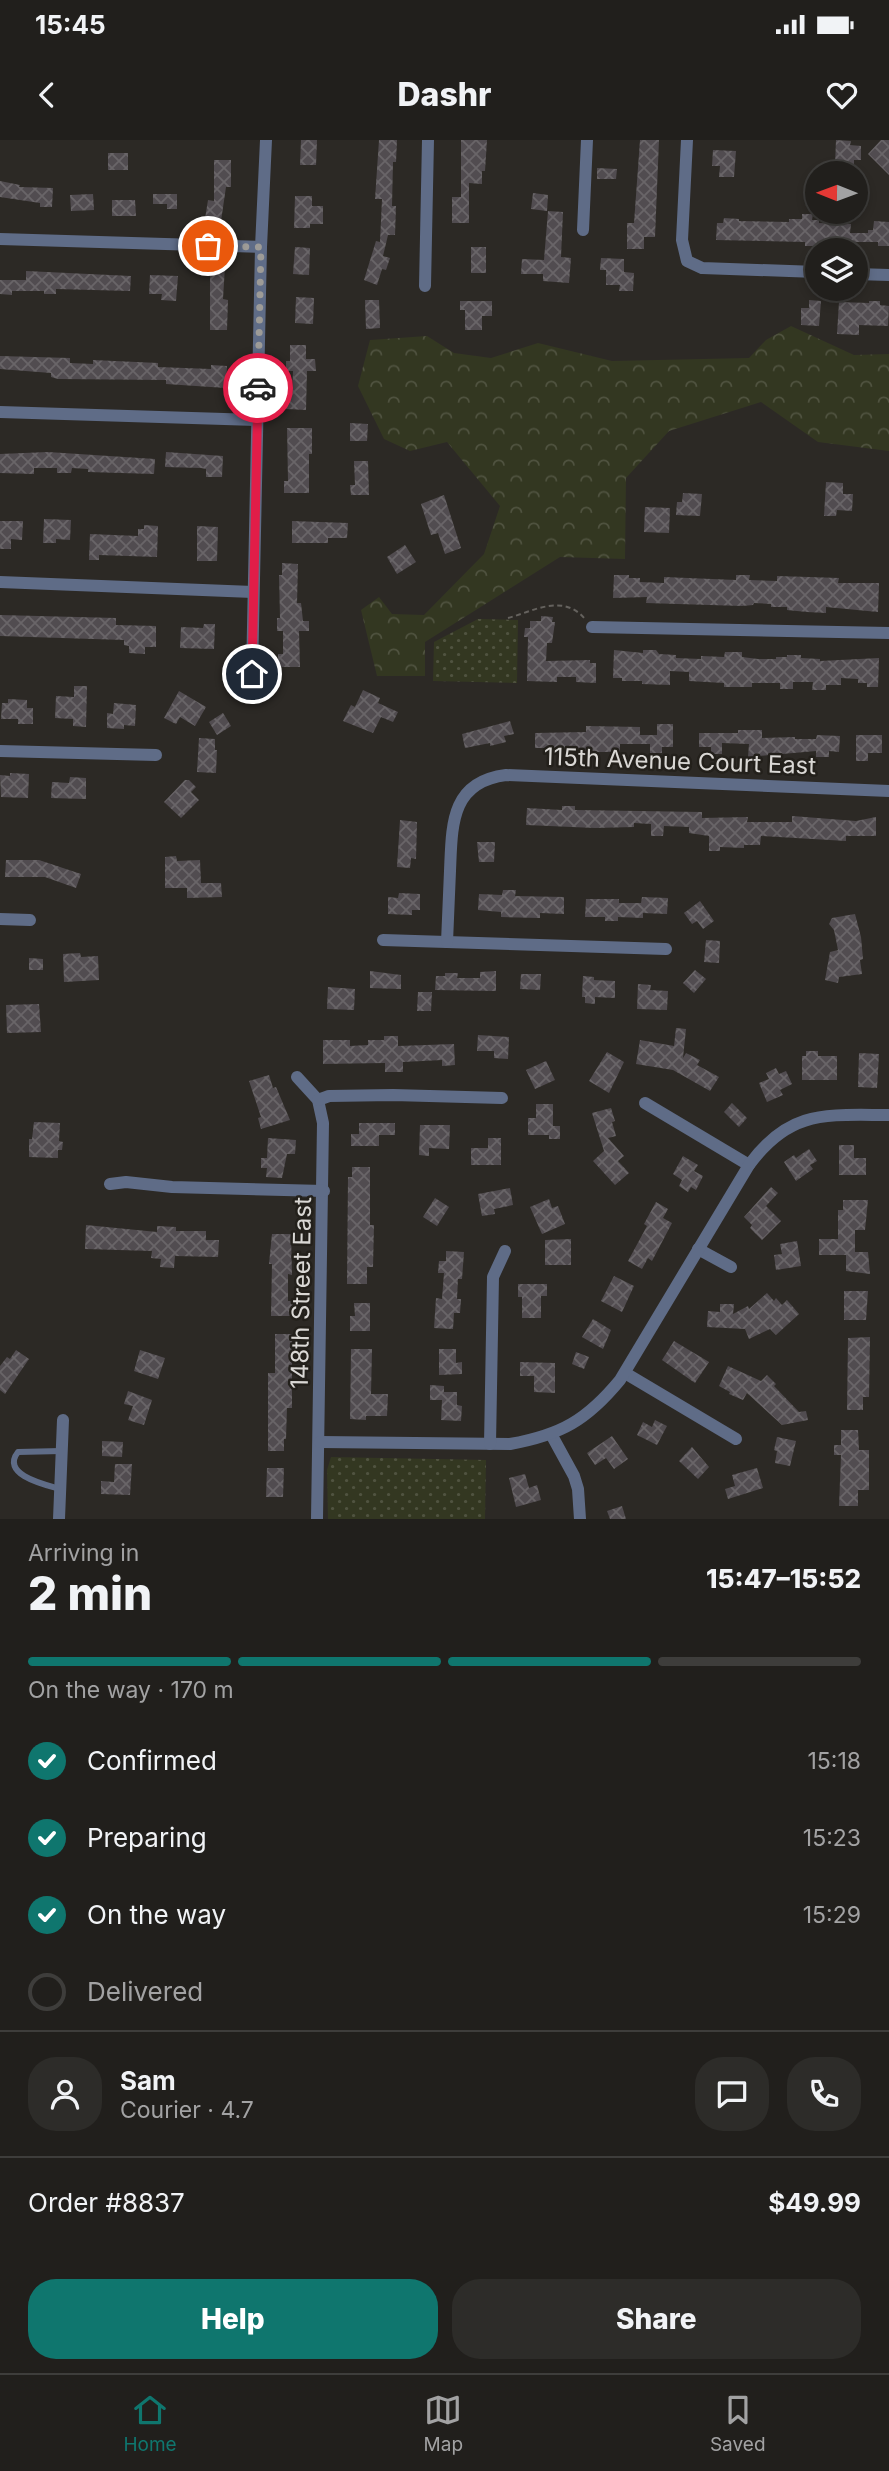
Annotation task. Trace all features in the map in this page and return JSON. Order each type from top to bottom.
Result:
[{"type":"street","points":[[252,674],[261,247],[266,140]]},
{"type":"street","points":[[425,286],[428,140]]},
{"type":"street","points":[[583,230],[587,140]]},
{"type":"street","points":[[687,140],[682,240],[687,261],[702,268],[805,272]]},
{"type":"street","points":[[0,239],[261,247]]},
{"type":"street","points":[[868,274],[889,275]]},
{"type":"street","points":[[0,412],[257,420]]},
{"type":"street","points":[[0,582],[253,592]]},
{"type":"street","points":[[592,627],[889,633]]},
{"type":"street","points":[[0,751],[156,755]]},
{"type":"street","name":"115th Avenue Court East","points":[[447,942],[452,826],[457,808],[472,788],[488,779],[506,775],[889,791]]},
{"type":"street","points":[[0,919],[30,920]]},
{"type":"street","points":[[383,940],[667,949]]},
{"type":"street","points":[[297,1077],[318,1100],[329,1096],[393,1095],[502,1098]]},
{"type":"street","name":"148th Street East","points":[[317,1519],[324,1191],[323,1123],[318,1100]]},
{"type":"street","points":[[645,1103],[749,1165]]},
{"type":"street","points":[[320,1442],[510,1444],[551,1434],[570,1425],[596,1407],[625,1373],[749,1165],[769,1140],[797,1122],[826,1115],[889,1115]]},
{"type":"street","points":[[110,1184],[126,1182],[324,1191]]},
{"type":"street","points":[[698,1250],[731,1267]]},
{"type":"street","points":[[489,1444],[493,1277],[505,1251]]},
{"type":"street","points":[[625,1373],[736,1439]]},
{"type":"street","points":[[59,1519],[63,1420]]},
{"type":"street","points":[[551,1434],[575,1476],[580,1519]]},
{"type":"lane","points":[[60,1489],[20,1478],[12,1466],[12,1458],[18,1452],[62,1451]]},
{"type":"path","points":[[508,618],[537,607],[563,606],[575,608],[592,627]]},
{"type":"green space","points":[[791,326],[854,355],[889,354],[889,451],[818,442],[761,402],[669,431],[626,478],[625,559],[560,557],[425,642],[425,676],[377,676],[361,610],[379,597],[392,614],[424,615],[484,554],[500,506],[447,442],[410,451],[384,439],[358,386],[370,340],[427,336],[454,353],[491,358],[538,343],[612,361],[749,358],[766,340]]},
{"type":"green space","points":[[478,619],[518,620],[517,683],[433,681],[434,642]]},
{"type":"green space","points":[[331,1457],[486,1460],[485,1519],[328,1519],[327,1470]]},
{"type":"building","points":[[301,140],[317,140],[316,165],[300,165]]},
{"type":"building","points":[[379,140],[397,140],[396,162],[393,162],[392,206],[396,206],[395,235],[388,235],[383,256],[390,258],[386,270],[382,269],[377,285],[364,280],[376,241],[380,242],[382,199],[375,199]]},
{"type":"building","points":[[461,140],[487,140],[485,171],[482,171],[482,184],[469,183],[469,223],[452,223],[452,197],[461,197]]},
{"type":"building","points":[[640,140],[659,140],[655,237],[644,237],[644,249],[627,249],[627,223],[634,223]]},
{"type":"building","points":[[836,140],[851,141],[850,145],[861,146],[861,160],[835,161]]},
{"type":"building","points":[[881,140],[889,140],[889,175],[868,154]]},
{"type":"building","points":[[713,150],[736,151],[734,177],[719,177],[720,166],[712,166]]},
{"type":"building","points":[[108,153],[128,153],[128,170],[108,170]]},
{"type":"building","points":[[214,160],[231,160],[231,187],[226,187],[220,228],[204,225],[208,200],[214,201]]},
{"type":"building","points":[[597,168],[617,169],[616,179],[597,179]]},
{"type":"building","points":[[0,181],[20,185],[19,187],[53,188],[52,207],[40,207],[40,203],[0,197]]},
{"type":"building","points":[[533,193],[548,195],[547,211],[531,209]]},
{"type":"building","points":[[93,194],[94,210],[71,211],[70,195]]},
{"type":"building","points":[[153,194],[177,194],[177,209],[167,209],[167,204],[153,204]]},
{"type":"building","points":[[295,196],[312,196],[312,206],[323,206],[323,224],[310,224],[310,228],[294,228]]},
{"type":"building","points":[[112,200],[135,200],[136,216],[112,216]]},
{"type":"building","points":[[548,211],[563,212],[561,257],[571,258],[569,283],[543,281],[543,274],[521,274],[522,259],[544,260]]},
{"type":"building","points":[[802,214],[805,214],[805,224],[851,224],[850,233],[868,233],[868,230],[873,230],[874,221],[889,222],[889,246],[878,246],[878,242],[868,242],[868,238],[805,238],[805,242],[716,240],[717,223],[723,223],[724,218],[789,222],[789,219],[802,219]]},
{"type":"building","points":[[295,247],[310,248],[309,275],[293,274]]},
{"type":"building","points":[[471,247],[486,247],[486,273],[471,273]]},
{"type":"building","points":[[601,258],[624,259],[624,272],[634,273],[633,291],[619,291],[620,285],[606,285],[606,270],[600,270]]},
{"type":"building","points":[[210,265],[225,266],[223,299],[228,300],[227,330],[210,330]]},
{"type":"building","points":[[26,271],[131,276],[130,291],[56,289],[56,294],[44,294],[44,291],[12,291],[12,295],[0,294],[0,280],[26,280]]},
{"type":"building","points":[[150,275],[178,276],[176,301],[161,300],[162,294],[149,294]]},
{"type":"building","points":[[296,297],[314,298],[313,324],[295,323]]},
{"type":"building","points":[[365,300],[379,300],[380,328],[366,329]]},
{"type":"building","points":[[460,301],[492,301],[492,316],[482,316],[482,330],[465,330],[465,310],[460,310]]},
{"type":"building","points":[[809,301],[821,301],[819,326],[801,325],[801,308],[809,308]]},
{"type":"building","points":[[880,301],[880,305],[889,306],[888,326],[859,325],[859,335],[837,334],[839,302]]},
{"type":"building","points":[[290,345],[306,345],[306,359],[315,359],[316,371],[307,371],[306,410],[286,409],[283,404],[283,394],[292,394],[293,371],[286,371],[286,361],[290,361]]},
{"type":"building","points":[[0,356],[70,358],[70,363],[93,364],[93,360],[158,363],[158,367],[211,369],[211,365],[227,366],[226,388],[166,384],[166,380],[58,379],[51,377],[51,373],[0,369]]},
{"type":"building","points":[[350,423],[368,424],[367,441],[350,441]]},
{"type":"building","points":[[287,428],[312,428],[309,493],[284,493],[284,481],[288,481]]},
{"type":"building","points":[[48,452],[155,459],[154,474],[88,472],[88,469],[72,468],[71,473],[57,473],[57,468],[34,468],[34,474],[0,473],[0,454]]},
{"type":"building","points":[[166,452],[223,456],[222,477],[206,477],[206,469],[201,468],[165,467]]},
{"type":"building","points":[[354,461],[368,461],[369,495],[351,495],[350,485],[355,485]]},
{"type":"building","points":[[826,482],[843,483],[843,494],[853,494],[852,511],[837,510],[836,516],[824,516]]},
{"type":"building","points":[[683,493],[702,494],[700,516],[676,515],[677,502],[682,502]]},
{"type":"building","points":[[444,495],[461,548],[445,554],[438,533],[431,535],[421,504]]},
{"type":"building","points":[[645,507],[670,508],[669,533],[644,532]]},
{"type":"building","points":[[44,519],[71,520],[70,540],[56,539],[56,543],[43,543]]},
{"type":"building","points":[[0,521],[23,521],[22,540],[11,539],[11,549],[0,549]]},
{"type":"building","points":[[292,521],[348,523],[347,538],[328,538],[328,543],[292,543]]},
{"type":"building","points":[[144,525],[158,526],[157,557],[99,555],[99,560],[89,560],[90,534],[138,536],[138,529],[144,529]]},
{"type":"building","points":[[197,526],[218,527],[217,561],[197,561]]},
{"type":"building","points":[[405,545],[416,562],[397,574],[387,557]]},
{"type":"building","points":[[282,563],[298,564],[297,603],[301,603],[303,621],[309,621],[309,631],[299,631],[300,667],[278,667],[278,654],[283,654],[283,631],[277,631],[277,618],[280,618],[279,575],[282,575]]},
{"type":"building","points":[[614,575],[629,575],[629,578],[640,578],[640,582],[664,583],[664,577],[736,580],[736,575],[750,575],[749,580],[777,581],[777,576],[839,578],[838,583],[879,583],[878,612],[826,607],[826,613],[807,612],[754,603],[742,606],[646,603],[647,597],[613,598]]},
{"type":"building","points":[[0,615],[116,618],[116,625],[156,626],[156,647],[145,647],[145,654],[129,653],[129,646],[124,645],[124,640],[0,636]]},
{"type":"building","points":[[541,616],[553,617],[552,622],[555,622],[552,643],[547,643],[546,661],[590,660],[590,663],[596,663],[596,683],[576,682],[576,677],[557,677],[557,682],[527,681],[528,637],[524,637],[525,628],[530,628],[530,621],[541,621]]},
{"type":"building","points":[[204,624],[215,624],[214,649],[180,648],[181,627],[203,628]]},
{"type":"building","points":[[614,650],[643,653],[643,650],[656,650],[659,654],[676,655],[676,658],[701,659],[701,656],[724,657],[725,652],[742,652],[742,657],[758,659],[776,659],[787,655],[801,655],[801,658],[820,661],[879,658],[878,687],[867,687],[867,683],[858,683],[858,679],[841,678],[841,685],[826,685],[826,690],[812,690],[813,682],[793,682],[793,689],[780,689],[780,683],[724,687],[724,683],[689,681],[689,672],[670,671],[670,685],[642,684],[642,681],[613,678]]},
{"type":"building","points":[[74,686],[87,686],[86,727],[73,726],[73,719],[55,718],[56,696],[74,697]]},
{"type":"building","points":[[363,690],[380,698],[378,703],[398,712],[393,722],[381,717],[373,733],[343,721],[351,705],[355,707]]},
{"type":"building","points":[[179,691],[206,707],[195,726],[180,717],[176,724],[164,718]]},
{"type":"building","points":[[8,699],[27,700],[27,708],[33,708],[33,724],[18,724],[18,719],[1,719],[2,703],[8,703]]},
{"type":"building","points":[[114,703],[136,705],[135,726],[124,725],[124,729],[107,728],[107,713],[113,714]]},
{"type":"building","points":[[223,713],[231,726],[217,735],[209,722]]},
{"type":"building","points":[[510,721],[514,734],[504,736],[506,742],[465,748],[462,734]]},
{"type":"building","points":[[657,724],[673,724],[673,747],[662,747],[662,753],[650,753],[650,744],[620,744],[620,752],[564,752],[564,748],[535,748],[535,733],[586,732],[586,726],[640,727],[640,735],[657,735]]},
{"type":"building","points":[[738,730],[762,730],[762,738],[816,739],[817,735],[840,736],[839,752],[829,751],[829,757],[816,757],[816,751],[748,757],[749,744],[722,743],[722,754],[711,754],[711,747],[699,747],[699,733],[738,733]]},
{"type":"building","points":[[856,735],[882,735],[882,753],[868,753],[868,761],[856,761]]},
{"type":"building","points":[[199,738],[215,739],[216,773],[197,772]]},
{"type":"building","points":[[10,773],[29,774],[28,798],[1,797],[0,775],[10,776]]},
{"type":"building","points":[[70,777],[86,778],[86,799],[51,798],[52,782],[69,783]]},
{"type":"building","points":[[185,780],[189,780],[196,787],[191,792],[199,800],[181,818],[164,802]]},
{"type":"building","points":[[562,806],[575,806],[575,810],[702,812],[702,818],[748,817],[747,822],[792,822],[792,816],[856,821],[876,817],[876,836],[846,836],[846,841],[761,836],[760,845],[744,845],[744,848],[720,847],[720,851],[709,851],[709,836],[689,833],[689,827],[664,826],[663,836],[651,836],[651,824],[634,823],[634,827],[595,828],[526,825],[527,808],[562,810]]},
{"type":"building","points":[[400,820],[417,822],[416,859],[411,858],[410,868],[397,867]]},
{"type":"building","points":[[477,842],[495,842],[494,862],[479,862]]},
{"type":"building","points":[[176,856],[177,861],[200,860],[201,883],[221,883],[222,897],[187,898],[187,888],[165,888],[165,857]]},
{"type":"building","points":[[6,860],[39,860],[81,874],[76,888],[45,877],[5,877]]},
{"type":"building","points":[[503,890],[516,890],[515,896],[564,897],[564,914],[540,913],[540,918],[501,917],[501,912],[478,910],[479,894],[502,895]]},
{"type":"building","points":[[399,893],[420,894],[420,910],[412,910],[412,915],[388,914],[388,897],[398,898]]},
{"type":"building","points":[[642,897],[668,898],[667,914],[643,913],[643,918],[618,917],[618,921],[605,921],[605,917],[585,917],[586,899],[619,899],[619,903],[641,903]]},
{"type":"building","points":[[700,901],[714,921],[703,929],[697,921],[692,924],[684,913]]},
{"type":"building","points":[[855,914],[861,937],[862,974],[839,977],[838,983],[825,980],[830,952],[838,950],[834,930],[829,924],[832,918]]},
{"type":"building","points":[[706,940],[720,941],[719,963],[704,962]]},
{"type":"building","points":[[80,953],[81,957],[98,956],[99,980],[64,982],[63,954]]},
{"type":"building","points":[[29,958],[43,959],[43,970],[29,970]]},
{"type":"building","points":[[695,970],[706,979],[694,993],[683,983]]},
{"type":"building","points":[[370,971],[401,975],[401,989],[370,988]]},
{"type":"building","points":[[496,971],[496,991],[435,990],[436,976],[445,976],[445,973],[458,973],[457,978],[480,978],[480,972]]},
{"type":"building","points":[[521,974],[541,974],[540,990],[520,989]]},
{"type":"building","points":[[583,976],[594,977],[594,980],[615,981],[615,998],[595,997],[595,1004],[585,1003],[585,997],[582,997]]},
{"type":"building","points":[[638,984],[651,985],[650,990],[668,991],[667,1010],[637,1009]]},
{"type":"building","points":[[328,987],[355,989],[354,1010],[327,1009]]},
{"type":"building","points":[[418,992],[432,992],[431,1011],[417,1011]]},
{"type":"building","points":[[39,1004],[41,1032],[7,1033],[6,1005]]},
{"type":"building","points":[[676,1028],[686,1029],[683,1058],[686,1053],[700,1060],[697,1065],[719,1077],[710,1091],[673,1070],[636,1064],[640,1040],[674,1046]]},
{"type":"building","points":[[478,1035],[509,1037],[508,1059],[494,1058],[494,1051],[477,1051]]},
{"type":"building","points":[[384,1036],[398,1036],[398,1046],[454,1044],[455,1065],[442,1066],[442,1060],[403,1062],[403,1072],[385,1072],[385,1063],[323,1064],[323,1040],[350,1040],[350,1046],[368,1045],[368,1040],[384,1040]]},
{"type":"building","points":[[806,1051],[818,1051],[818,1056],[837,1056],[837,1080],[802,1080],[802,1056],[806,1056]]},
{"type":"building","points":[[607,1052],[624,1062],[609,1093],[589,1081]]},
{"type":"building","points":[[859,1053],[879,1054],[877,1088],[858,1087]]},
{"type":"building","points":[[546,1061],[555,1080],[535,1089],[526,1070]]},
{"type":"building","points":[[776,1068],[779,1074],[786,1071],[792,1084],[780,1090],[783,1095],[767,1102],[759,1083],[769,1079],[766,1073]]},
{"type":"building","points":[[269,1075],[290,1120],[261,1129],[258,1118],[261,1117],[249,1081]]},
{"type":"building","points":[[732,1103],[747,1118],[739,1127],[724,1112]]},
{"type":"building","points":[[536,1104],[553,1104],[553,1126],[560,1126],[560,1139],[549,1139],[549,1135],[528,1135],[528,1118],[536,1118]]},
{"type":"building","points":[[611,1108],[616,1136],[608,1138],[624,1156],[618,1161],[629,1173],[615,1185],[593,1161],[604,1151],[592,1113]]},
{"type":"building","points":[[34,1122],[60,1123],[59,1141],[63,1142],[62,1150],[58,1150],[58,1158],[29,1157],[29,1139],[32,1139]]},
{"type":"building","points":[[359,1123],[395,1123],[395,1135],[379,1135],[379,1146],[351,1146],[351,1134],[359,1134]]},
{"type":"building","points":[[420,1125],[450,1125],[449,1149],[429,1148],[429,1156],[419,1155]]},
{"type":"building","points":[[268,1138],[296,1140],[295,1154],[287,1154],[282,1178],[266,1177],[267,1168],[261,1168],[261,1158],[267,1158]]},
{"type":"building","points":[[488,1138],[501,1138],[501,1165],[471,1165],[471,1148],[488,1148]]},
{"type":"building","points":[[839,1145],[854,1145],[854,1158],[866,1158],[866,1175],[839,1175]]},
{"type":"building","points":[[809,1149],[817,1161],[810,1165],[813,1169],[796,1181],[784,1162]]},
{"type":"building","points":[[683,1156],[698,1165],[694,1171],[703,1176],[696,1190],[691,1187],[688,1192],[679,1186],[682,1180],[673,1174]]},
{"type":"building","points":[[352,1167],[370,1167],[370,1225],[374,1225],[373,1267],[367,1267],[367,1284],[347,1284],[348,1177],[352,1177]]},
{"type":"building","points":[[771,1187],[778,1193],[766,1206],[781,1221],[762,1240],[744,1217]]},
{"type":"building","points":[[510,1188],[513,1205],[494,1209],[495,1214],[482,1216],[478,1194]]},
{"type":"building","points":[[435,1198],[449,1207],[437,1226],[423,1217]]},
{"type":"building","points":[[549,1199],[552,1208],[558,1206],[565,1224],[542,1234],[530,1207]]},
{"type":"building","points":[[843,1200],[868,1200],[865,1230],[855,1230],[855,1252],[868,1252],[870,1274],[846,1271],[846,1255],[819,1255],[819,1239],[838,1239],[838,1210],[843,1210]]},
{"type":"building","points":[[656,1202],[668,1209],[663,1218],[672,1223],[652,1261],[648,1258],[642,1269],[628,1261],[647,1226],[644,1224]]},
{"type":"building","points":[[86,1225],[157,1232],[157,1226],[176,1227],[176,1231],[206,1231],[206,1240],[219,1240],[218,1257],[175,1256],[174,1268],[160,1267],[161,1259],[151,1258],[152,1251],[85,1249]]},
{"type":"building","points":[[272,1234],[291,1234],[292,1275],[288,1274],[288,1301],[293,1301],[293,1316],[271,1316],[272,1264],[269,1264]]},
{"type":"building","points":[[571,1239],[571,1265],[545,1265],[545,1240]]},
{"type":"building","points":[[797,1241],[801,1266],[776,1270],[774,1255],[782,1254],[780,1244]]},
{"type":"building","points":[[446,1251],[464,1252],[462,1279],[458,1279],[457,1299],[461,1299],[460,1313],[454,1313],[453,1329],[434,1328],[436,1298],[442,1299],[444,1273],[438,1273],[439,1261],[446,1261]]},
{"type":"building","points":[[614,1276],[634,1286],[622,1312],[601,1301]]},
{"type":"building","points":[[518,1284],[547,1284],[547,1296],[541,1296],[541,1318],[522,1318],[522,1297],[518,1297]]},
{"type":"building","points":[[844,1291],[868,1291],[866,1320],[844,1320]]},
{"type":"building","points":[[767,1293],[782,1305],[787,1300],[799,1314],[776,1335],[770,1329],[749,1339],[745,1329],[707,1327],[708,1311],[720,1312],[720,1304],[734,1304],[733,1314],[748,1306],[749,1309]]},
{"type":"building","points":[[354,1303],[370,1303],[370,1331],[350,1331],[350,1316],[355,1316]]},
{"type":"building","points":[[593,1319],[611,1330],[603,1349],[582,1337]]},
{"type":"building","points":[[275,1334],[292,1334],[292,1408],[287,1408],[284,1451],[268,1451],[268,1373],[275,1373]]},
{"type":"building","points":[[870,1337],[869,1397],[863,1397],[863,1410],[847,1410],[848,1338]]},
{"type":"building","points":[[674,1341],[709,1362],[695,1383],[662,1360]]},
{"type":"building","points":[[351,1349],[372,1349],[371,1394],[388,1394],[387,1416],[366,1416],[366,1420],[350,1419]]},
{"type":"building","points":[[439,1349],[456,1349],[456,1363],[462,1362],[462,1374],[439,1375]]},
{"type":"building","points":[[16,1350],[29,1359],[5,1394],[0,1390],[0,1366],[7,1357],[10,1359]]},
{"type":"building","points":[[140,1350],[165,1358],[158,1379],[134,1371]]},
{"type":"building","points":[[576,1352],[589,1357],[584,1369],[572,1364]]},
{"type":"building","points":[[520,1362],[555,1363],[555,1393],[534,1392],[534,1376],[520,1376]]},
{"type":"building","points":[[728,1366],[761,1381],[767,1375],[799,1412],[806,1411],[808,1420],[782,1425],[747,1393],[743,1400],[729,1394],[730,1392],[719,1386]]},
{"type":"building","points":[[430,1385],[444,1386],[444,1392],[457,1392],[457,1405],[462,1406],[461,1421],[441,1420],[442,1400],[430,1400]]},
{"type":"building","points":[[128,1391],[152,1400],[144,1425],[128,1420],[133,1406],[124,1404]]},
{"type":"building","points":[[655,1420],[667,1426],[657,1445],[637,1435],[643,1422],[652,1427]]},
{"type":"building","points":[[841,1430],[858,1430],[859,1450],[869,1450],[869,1490],[858,1490],[858,1506],[839,1506],[841,1455],[834,1455],[834,1445],[841,1445]]},
{"type":"building","points":[[612,1436],[628,1459],[614,1469],[606,1458],[595,1465],[587,1453]]},
{"type":"building","points":[[777,1437],[796,1441],[790,1466],[775,1463]]},
{"type":"building","points":[[102,1441],[123,1442],[122,1457],[102,1456]]},
{"type":"building","points":[[692,1447],[709,1467],[698,1479],[679,1461]]},
{"type":"building","points":[[115,1464],[132,1464],[130,1495],[101,1494],[101,1481],[114,1482]]},
{"type":"building","points":[[267,1468],[284,1468],[283,1497],[266,1497]]},
{"type":"building","points":[[757,1468],[763,1488],[728,1499],[725,1489],[735,1486],[732,1475]]},
{"type":"building","points":[[525,1474],[529,1488],[537,1485],[541,1500],[516,1507],[509,1478]]},
{"type":"building","points":[[622,1506],[626,1519],[610,1519],[607,1511]]},
{"type":"way so far","points":[[208,246],[261,247],[258,388]]},
{"type":"route","points":[[252,674],[258,388]]}]
